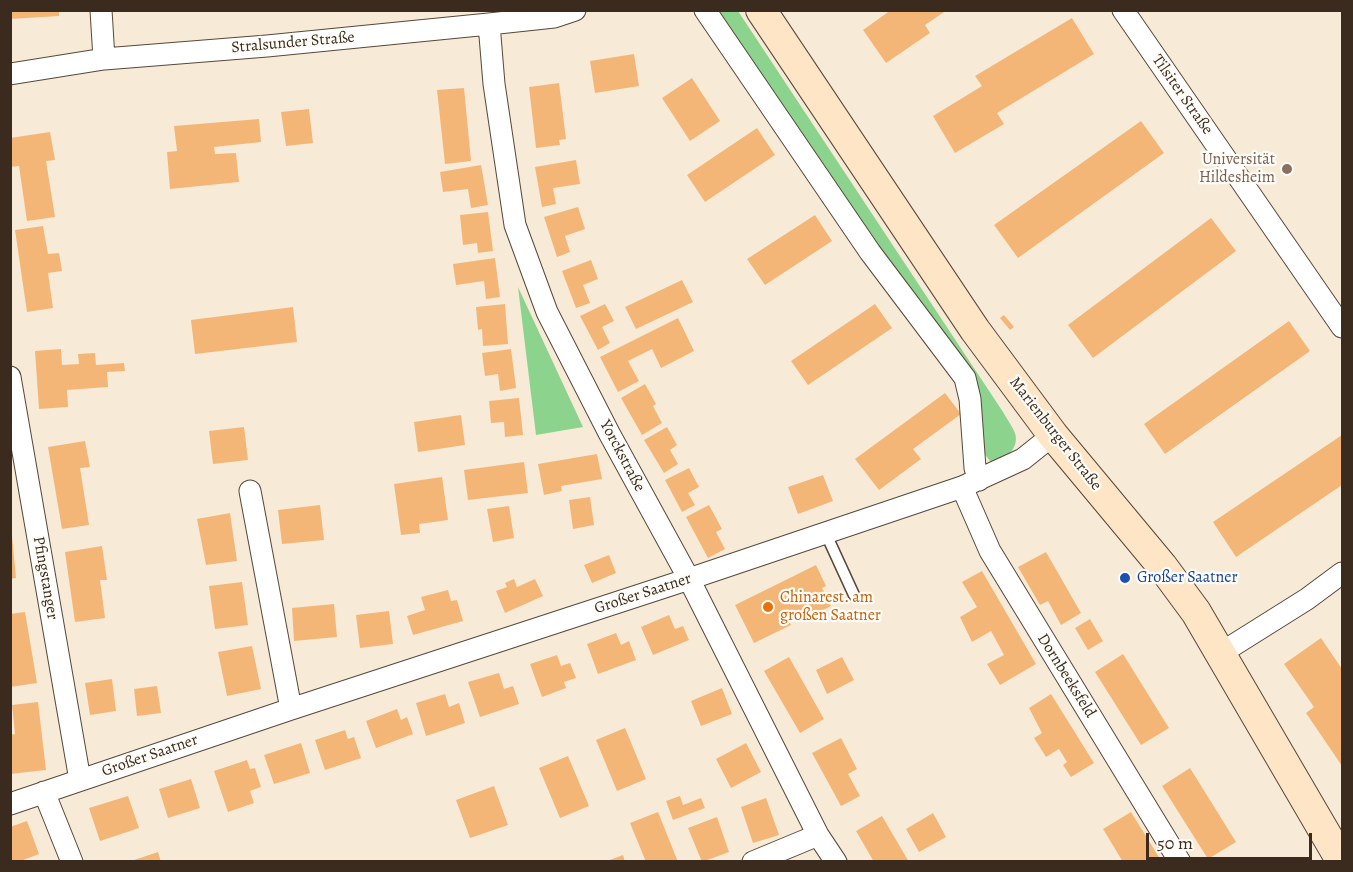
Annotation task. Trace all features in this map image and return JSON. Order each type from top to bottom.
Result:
[{"type":"main road","name":"Marienburger Straße","points":[[761,10],[975,330],[1053,435],[1162,566],[1196,612],[1342,861]]},
{"type":"street","points":[[101,10],[105,59]]},
{"type":"street","name":"Stralsunder Straße","points":[[10,74],[105,59],[489,24],[554,16],[575,10]]},
{"type":"street","points":[[705,10],[870,252],[965,378],[970,399],[975,468],[971,483]]},
{"type":"street","name":"Tilsiter Straße","points":[[1123,10],[1342,327]]},
{"type":"street","name":"Yorckstraße","points":[[489,24],[494,84],[515,225],[547,312],[609,433],[689,579],[818,835],[836,861]]},
{"type":"street","name":"Pfingstanger","points":[[10,377],[80,780]]},
{"type":"street","name":"Großer Saatner","points":[[10,804],[291,709],[826,534],[971,483],[1023,459],[1053,435]]},
{"type":"street","name":"Dornbeeksfeld","points":[[971,483],[990,551],[1180,861]]},
{"type":"street","points":[[250,491],[291,709]]},
{"type":"street","points":[[1221,653],[1307,599],[1342,573]]},
{"type":"street","points":[[44,792],[72,861]]},
{"type":"street","points":[[753,861],[818,835]]},
{"type":"lane","points":[[826,534],[854,595]]},
{"type":"green space","points":[[718,11],[738,11],[1003,412],[1014,430],[1016,439],[1010,453],[1001,459],[990,461],[984,453],[980,413],[876,247]]},
{"type":"green space","points":[[518,287],[583,427],[536,435]]},
{"type":"building","points":[[10,10],[59,10],[59,16],[10,19]]},
{"type":"building","points":[[891,10],[947,10],[925,25],[930,33],[886,63],[863,30]]},
{"type":"building","points":[[1072,18],[1094,54],[997,113],[1004,124],[955,153],[933,116],[982,86],[975,76]]},
{"type":"building","points":[[634,54],[639,86],[595,93],[590,61]]},
{"type":"building","points":[[692,78],[720,121],[690,141],[662,98]]},
{"type":"building","points":[[559,83],[566,139],[559,140],[560,145],[536,148],[529,87]]},
{"type":"building","points":[[464,88],[471,161],[445,164],[437,90]]},
{"type":"building","points":[[309,109],[313,143],[286,146],[281,112]]},
{"type":"building","points":[[259,119],[261,142],[214,147],[215,154],[236,153],[239,182],[170,189],[167,152],[177,151],[174,126]]},
{"type":"building","points":[[1141,121],[1164,153],[1018,258],[994,225]]},
{"type":"building","points":[[757,128],[775,155],[705,202],[687,175]]},
{"type":"building","points":[[50,132],[55,160],[46,161],[55,217],[27,221],[19,166],[10,167],[10,138]]},
{"type":"building","points":[[576,160],[580,184],[553,188],[556,204],[542,207],[535,167]]},
{"type":"building","points":[[481,165],[488,205],[471,208],[468,189],[443,192],[440,172]]},
{"type":"building","points":[[578,207],[585,229],[565,236],[570,252],[557,257],[544,217]]},
{"type":"building","points":[[488,212],[493,251],[478,253],[477,243],[463,245],[460,215]]},
{"type":"building","points":[[815,215],[832,241],[765,285],[747,259]]},
{"type":"building","points":[[1211,218],[1236,251],[1093,358],[1068,325]]},
{"type":"building","points":[[43,226],[48,254],[59,253],[62,271],[48,273],[53,308],[27,312],[15,230]]},
{"type":"building","points":[[495,258],[500,297],[486,299],[484,281],[456,285],[453,264]]},
{"type":"building","points":[[591,260],[598,279],[583,285],[590,303],[576,308],[562,271]]},
{"type":"building","points":[[682,280],[693,302],[636,329],[625,307]]},
{"type":"building","points":[[505,304],[508,344],[483,346],[482,329],[478,330],[476,307]]},
{"type":"building","points":[[605,304],[614,321],[602,327],[610,343],[598,350],[580,316]]},
{"type":"building","points":[[875,304],[892,328],[808,385],[791,361]]},
{"type":"building","points":[[293,307],[297,342],[195,354],[191,320]]},
{"type":"building","points":[[1004,315],[1014,327],[1010,330],[1000,318]]},
{"type":"building","points":[[678,318],[694,351],[661,368],[652,349],[628,361],[639,381],[618,392],[600,357]]},
{"type":"building","points":[[1289,321],[1310,351],[1165,454],[1144,424]]},
{"type":"building","points":[[61,349],[62,365],[79,364],[78,354],[95,353],[96,365],[124,363],[125,371],[107,372],[108,387],[67,390],[68,407],[39,409],[35,351]]},
{"type":"building","points":[[511,349],[516,388],[500,391],[498,374],[485,376],[482,353]]},
{"type":"building","points":[[645,384],[656,404],[653,406],[662,423],[642,435],[621,398]]},
{"type":"building","points":[[945,393],[961,414],[913,449],[921,459],[879,490],[855,459]]},
{"type":"building","points":[[519,398],[523,435],[505,437],[504,422],[491,423],[489,401]]},
{"type":"building","points":[[461,415],[465,445],[418,452],[414,422]]},
{"type":"building","points":[[244,427],[248,460],[213,464],[209,431]]},
{"type":"building","points":[[667,427],[677,445],[670,450],[678,464],[664,473],[644,440]]},
{"type":"building","points":[[1342,435],[1342,485],[1236,557],[1213,522]]},
{"type":"building","points":[[85,441],[90,467],[80,468],[89,525],[62,529],[48,447]]},
{"type":"building","points":[[597,454],[602,479],[561,486],[562,491],[544,495],[538,464]]},
{"type":"building","points":[[524,462],[528,493],[468,500],[464,470]]},
{"type":"building","points":[[689,468],[699,487],[688,493],[695,505],[682,512],[665,480]]},
{"type":"building","points":[[823,475],[833,501],[798,514],[788,487]]},
{"type":"building","points":[[442,477],[448,520],[419,524],[420,533],[401,535],[394,484]]},
{"type":"building","points":[[590,497],[594,525],[573,529],[569,500]]},
{"type":"building","points":[[320,505],[324,540],[282,544],[278,510]]},
{"type":"building","points":[[709,505],[722,529],[716,532],[725,549],[708,558],[686,517]]},
{"type":"building","points":[[509,506],[514,538],[493,542],[487,509]]},
{"type":"building","points":[[230,513],[237,561],[206,565],[197,519]]},
{"type":"building","points":[[10,536],[12,536],[16,578],[10,579]]},
{"type":"building","points":[[102,546],[107,580],[100,580],[105,618],[75,622],[65,552]]},
{"type":"building","points":[[1046,552],[1081,613],[1061,625],[1048,601],[1040,605],[1018,567]]},
{"type":"building","points":[[609,555],[616,573],[592,583],[584,565]]},
{"type":"building","points":[[816,565],[826,586],[822,588],[831,606],[804,620],[800,613],[788,619],[791,625],[754,643],[735,605]]},
{"type":"building","points":[[982,571],[1036,664],[1000,685],[987,664],[1004,655],[991,631],[972,642],[960,617],[977,607],[962,582]]},
{"type":"building","points":[[514,579],[517,587],[535,579],[543,596],[505,613],[496,591],[507,587],[505,583]]},
{"type":"building","points":[[242,582],[248,625],[215,629],[209,586]]},
{"type":"building","points":[[448,590],[451,601],[457,600],[463,621],[413,635],[407,616],[425,610],[421,597]]},
{"type":"building","points":[[334,604],[337,637],[294,641],[292,608]]},
{"type":"building","points":[[389,611],[393,644],[360,648],[356,615]]},
{"type":"building","points":[[25,612],[37,683],[10,687],[10,614]]},
{"type":"building","points":[[669,615],[675,629],[683,626],[689,640],[653,655],[641,627]]},
{"type":"building","points":[[1090,619],[1103,641],[1088,650],[1075,628]]},
{"type":"building","points":[[616,633],[621,645],[629,641],[636,660],[598,674],[587,644]]},
{"type":"building","points":[[1321,638],[1342,669],[1342,766],[1306,713],[1314,707],[1284,664]]},
{"type":"building","points":[[252,646],[261,689],[227,696],[218,652]]},
{"type":"building","points":[[1123,654],[1169,728],[1141,745],[1095,672]]},
{"type":"building","points":[[557,655],[561,666],[570,663],[576,678],[564,682],[566,688],[542,697],[530,664]]},
{"type":"building","points":[[789,657],[824,719],[800,733],[764,671]]},
{"type":"building","points":[[842,657],[854,680],[827,694],[816,670]]},
{"type":"building","points":[[499,673],[504,689],[513,686],[519,704],[480,717],[468,682]]},
{"type":"building","points":[[112,679],[116,711],[90,715],[85,683]]},
{"type":"building","points":[[157,686],[161,713],[137,716],[134,689]]},
{"type":"building","points":[[722,688],[732,714],[701,726],[691,701]]},
{"type":"building","points":[[445,694],[449,707],[459,703],[465,723],[426,736],[416,703]]},
{"type":"building","points":[[1051,694],[1094,763],[1071,777],[1063,765],[1067,762],[1059,749],[1046,757],[1034,738],[1042,733],[1029,708]]},
{"type":"building","points":[[38,702],[46,770],[10,774],[10,735],[15,734],[12,705]]},
{"type":"building","points":[[397,709],[401,720],[407,717],[413,734],[376,748],[366,721]]},
{"type":"building","points":[[625,728],[646,779],[617,791],[596,740]]},
{"type":"building","points":[[345,730],[348,739],[354,737],[361,758],[325,770],[315,740]]},
{"type":"building","points":[[841,738],[857,769],[848,774],[860,796],[841,806],[812,753]]},
{"type":"building","points":[[301,743],[310,773],[274,784],[264,755]]},
{"type":"building","points":[[746,743],[761,772],[731,788],[716,759]]},
{"type":"building","points":[[568,756],[589,806],[560,818],[539,768]]},
{"type":"building","points":[[247,760],[250,769],[255,768],[261,787],[250,791],[254,803],[228,812],[214,771]]},
{"type":"building","points":[[1190,768],[1236,842],[1208,859],[1162,786]]},
{"type":"building","points":[[191,779],[200,808],[168,818],[159,789]]},
{"type":"building","points":[[494,786],[508,825],[470,838],[456,800]]},
{"type":"building","points":[[128,796],[139,828],[100,841],[89,808]]},
{"type":"building","points":[[680,796],[683,805],[701,798],[705,808],[673,820],[666,801]]},
{"type":"building","points":[[766,798],[779,835],[753,843],[741,807]]},
{"type":"building","points":[[658,812],[678,862],[646,862],[630,823]]},
{"type":"building","points":[[1131,812],[1162,862],[1123,862],[1103,829]]},
{"type":"building","points":[[933,813],[946,837],[919,852],[906,829]]},
{"type":"building","points":[[882,816],[909,862],[874,862],[856,831]]},
{"type":"building","points":[[717,817],[729,852],[702,862],[688,828]]},
{"type":"building","points":[[27,821],[39,854],[18,862],[10,862],[10,827]]},
{"type":"building","points":[[158,852],[161,862],[131,862],[131,861]]},
{"type":"building","points":[[623,855],[625,862],[607,862],[607,861]]},
{"type":"place","name":"Universität Hildesheim","points":[[1287,169]]},
{"type":"place","name":"Großer Saatner","points":[[1125,578]]},
{"type":"place","name":"Chinarest. am großen Saatner","points":[[768,607]]}]
